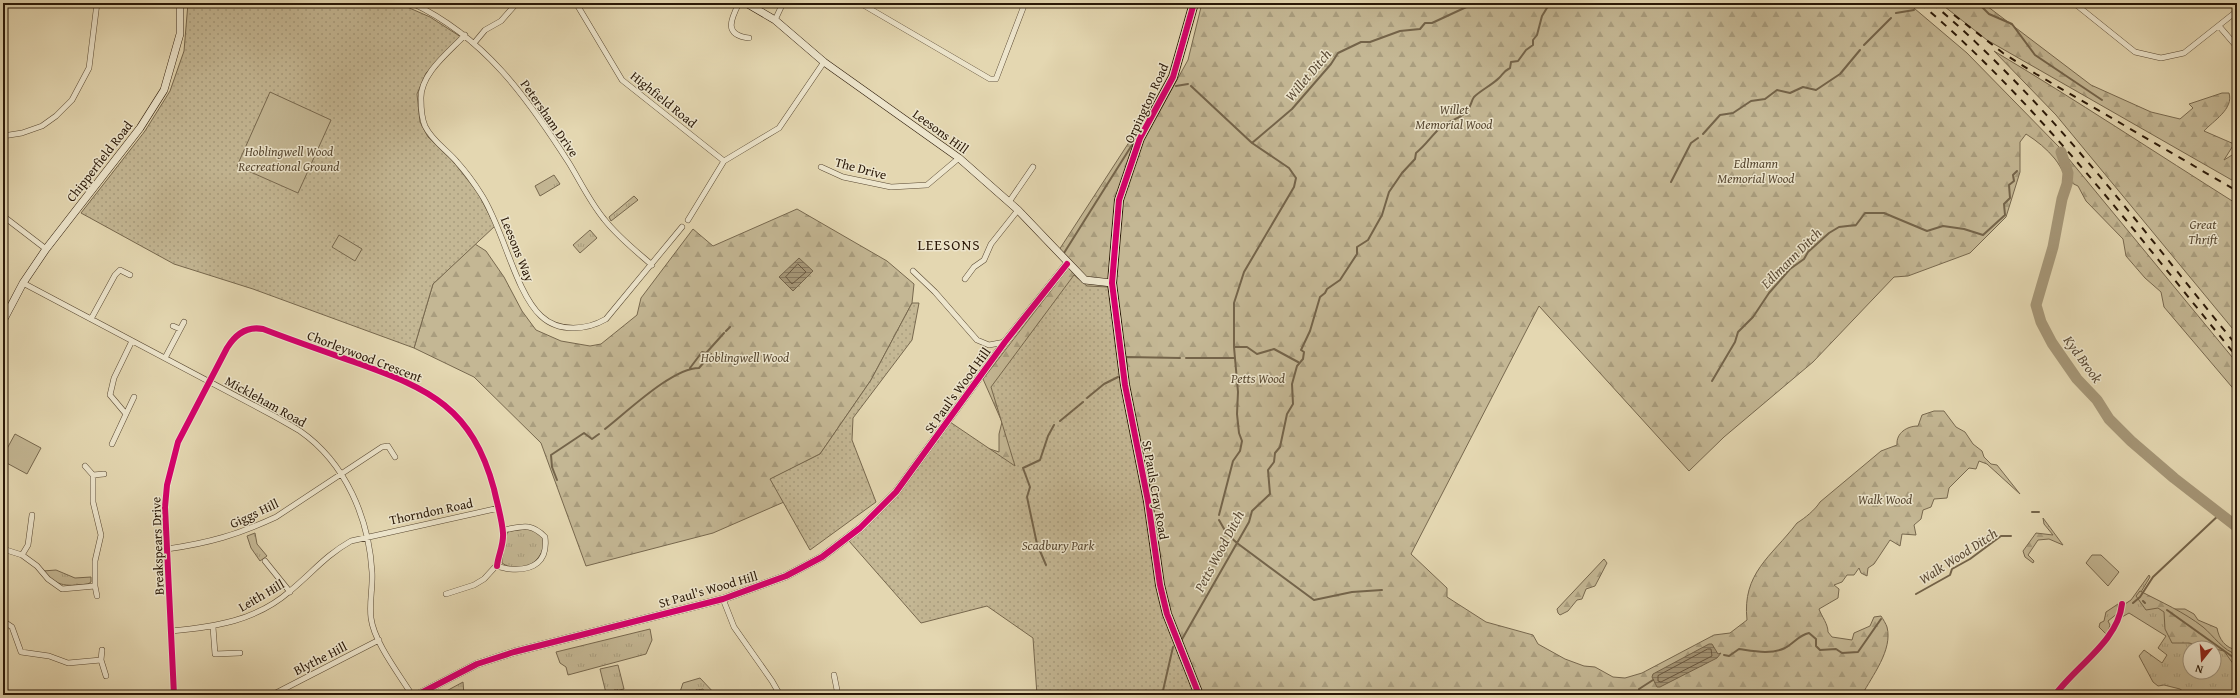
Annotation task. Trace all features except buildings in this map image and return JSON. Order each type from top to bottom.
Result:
[{"type":"main road","name":"Orpington Road","points":[[1112,283],[1119,200],[1140,138],[1173,77],[1194,3]]},
{"type":"main road","name":"St Pauls Cray Road","points":[[1112,283],[1125,386],[1148,501],[1160,584],[1167,614],[1199,695]]},
{"type":"street","points":[[3,136],[22,133],[42,126],[56,116],[72,100],[89,68],[97,3]]},
{"type":"street","name":"Chipperfield Road","points":[[3,321],[5,312],[46,249],[140,128],[164,90],[180,34],[180,3]]},
{"type":"street","name":"Petersham Drive","points":[[412,3],[432,13],[475,42],[534,109],[603,218],[630,246],[652,265]]},
{"type":"street","name":"Highfield Road","points":[[576,3],[622,80],[724,161]]},
{"type":"street","points":[[739,3],[730,21],[732,30],[739,37],[749,38]]},
{"type":"street","name":"Leesons Hill","points":[[746,3],[775,20],[824,62],[959,158],[1018,210],[1067,264],[1085,280],[1112,283]]},
{"type":"street","points":[[775,20],[783,3]]},
{"type":"street","points":[[860,3],[990,79],[996,79],[1025,3]]},
{"type":"street","points":[[2074,3],[2135,52],[2161,58],[2184,53],[2237,11]]},
{"type":"street","points":[[475,42],[485,30],[502,20],[515,5]]},
{"type":"street","points":[[2219,26],[2237,46]]},
{"type":"street","name":"Leesons Way","points":[[465,35],[429,72],[421,97],[425,125],[432,137],[457,162],[481,194],[497,225],[526,296],[541,316],[551,323],[564,327],[577,328],[596,324],[613,312],[682,227]]},
{"type":"street","points":[[688,220],[724,161],[779,128],[824,62]]},
{"type":"street","name":"The Drive","points":[[821,167],[843,177],[891,188],[927,185],[959,158]]},
{"type":"street","points":[[1009,202],[1033,167]]},
{"type":"street","points":[[965,279],[974,267],[984,260],[991,244],[1018,210]]},
{"type":"street","points":[[3,216],[46,249]]},
{"type":"street","name":"St Paul's Wood Hill","points":[[417,695],[477,664],[514,652],[724,599],[766,584],[804,567],[822,556],[860,528],[878,511],[910,475],[1004,342],[1067,264]]},
{"type":"street","points":[[91,319],[115,275],[120,270],[130,275]]},
{"type":"street","points":[[913,271],[935,292],[977,340],[989,345],[1004,342]]},
{"type":"street","name":"Mickleham Road","points":[[23,283],[300,431],[314,442],[341,474],[354,496],[368,536],[372,573],[371,618],[379,640],[412,695]]},
{"type":"street","points":[[165,358],[184,322]]},
{"type":"street","points":[[173,326],[180,329]]},
{"type":"street","name":"Chorleywood Crescent","points":[[210,382],[233,340],[242,332],[258,328],[412,384],[446,406],[469,432],[485,461],[499,508],[503,530]]},
{"type":"street","points":[[126,414],[110,395],[114,378],[132,341]]},
{"type":"street","name":"Breakspears Drive","points":[[174,695],[165,498],[170,465],[178,442],[210,382]]},
{"type":"street","points":[[112,444],[134,397]]},
{"type":"street","name":"Giggs Hill","points":[[167,548],[207,543],[246,531],[276,517],[382,447],[388,446],[395,457]]},
{"type":"street","points":[[85,466],[93,475],[93,502],[101,535],[95,561],[95,586],[97,596]]},
{"type":"street","points":[[93,475],[104,474]]},
{"type":"street","name":"Thorndon Road","points":[[368,536],[499,508]]},
{"type":"street","points":[[22,555],[28,545],[32,515]]},
{"type":"street","points":[[446,594],[474,585],[498,566],[502,548],[503,530],[524,527],[536,528],[545,537],[545,554],[542,560],[532,566],[513,569],[498,566]]},
{"type":"street","name":"Leith Hill","points":[[171,631],[213,627],[236,621],[257,613],[290,592],[333,551],[351,541],[368,536]]},
{"type":"street","points":[[3,549],[22,555],[37,566],[48,579],[62,589],[95,586]]},
{"type":"street","points":[[265,561],[290,592]]},
{"type":"street","points":[[724,599],[734,627],[772,680],[780,695]]},
{"type":"street","points":[[2055,695],[2069,678],[2113,632],[2122,604]]},
{"type":"street","points":[[3,621],[12,627],[21,652],[50,656],[68,663],[101,660]]},
{"type":"street","points":[[213,627],[215,654],[240,653]]},
{"type":"street","name":"Blythe Hill","points":[[272,695],[379,640]]},
{"type":"street","points":[[102,650],[101,660],[106,676]]},
{"type":"street","points":[[834,675],[838,695]]},
{"type":"green space","name":"Hoblingwell Wood Recreational Ground","points":[[188,3],[398,3],[430,17],[461,37],[426,73],[417,94],[420,122],[428,137],[452,160],[478,193],[495,226],[433,284],[414,348],[253,289],[174,264],[81,213],[145,131],[170,91],[184,51]]},
{"type":"green space","name":"Petts Wood","points":[[1202,3],[1908,3],[1967,53],[2059,147],[2237,363],[2237,393],[2164,307],[2161,292],[2145,278],[2126,256],[2123,239],[2086,201],[2078,186],[2070,182],[2052,155],[2042,145],[2026,134],[2020,142],[2020,172],[2006,217],[1970,253],[1908,276],[1894,277],[1813,362],[1724,437],[1689,471],[1539,306],[1411,554],[1447,588],[1447,597],[1486,622],[1533,635],[1538,644],[1565,659],[1584,666],[1595,667],[1613,677],[1625,678],[1642,673],[1714,635],[1730,633],[1747,620],[1749,590],[1754,578],[1768,556],[1797,523],[1810,514],[1820,502],[1881,451],[1897,445],[1900,434],[1910,427],[1918,426],[1922,415],[1934,411],[1944,411],[1956,427],[1965,432],[1973,444],[1982,451],[1984,457],[1991,464],[1997,465],[2020,494],[1987,464],[1979,461],[1976,469],[1969,468],[1949,488],[1947,498],[1934,499],[1931,507],[1923,510],[1921,519],[1914,525],[1916,535],[1902,534],[1900,546],[1890,540],[1874,564],[1868,568],[1867,576],[1861,573],[1859,568],[1854,575],[1847,575],[1842,582],[1834,585],[1839,589],[1838,598],[1819,609],[1826,623],[1828,632],[1832,637],[1852,640],[1854,633],[1870,626],[1874,617],[1881,616],[1887,627],[1887,645],[1884,654],[1862,695],[1050,695],[1049,673],[984,447],[999,452],[999,434],[1002,422],[983,379],[1056,284],[1069,261],[1059,250],[1150,110],[1158,114],[1188,60]]},
{"type":"green space","points":[[1940,3],[1983,3],[2091,85],[2151,112],[2180,119],[2193,108],[2189,104],[2222,93],[2229,93],[2230,99],[2226,109],[2204,131],[2234,144],[2224,160],[2237,152],[2237,183],[1987,40]]},
{"type":"green space","name":"Great Thrift","points":[[1994,51],[2086,107],[2237,204],[2237,334],[2056,115]]},
{"type":"green space","points":[[270,92],[331,120],[298,193],[237,166]]},
{"type":"green space","points":[[554,175],[560,184],[540,196],[535,186]]},
{"type":"green space","points":[[634,196],[638,200],[611,221],[609,217]]},
{"type":"green space","name":"Hoblingwell Wood","points":[[797,209],[887,261],[914,284],[912,303],[871,380],[820,454],[771,479],[784,502],[713,533],[586,566],[541,443],[474,377],[414,348],[433,284],[475,244],[486,251],[504,277],[522,311],[536,330],[561,341],[590,346],[601,344],[637,315],[641,298],[693,229],[713,246]]},
{"type":"green space","points":[[590,230],[597,238],[580,253],[573,245]]},
{"type":"green space","points":[[339,235],[362,249],[355,261],[332,247]]},
{"type":"green space","name":"Scadbury Park","points":[[1074,275],[1087,286],[1109,287],[1160,600],[1164,616],[1195,695],[1037,695],[1033,638],[987,606],[921,623],[849,541],[904,485],[950,422],[1015,466],[991,387]]},
{"type":"green space","points":[[912,303],[919,303],[912,340],[853,418],[852,440],[876,502],[810,550],[770,479],[820,454],[871,380]]},
{"type":"green space","points":[[15,434],[41,448],[27,474],[3,461],[3,456]]},
{"type":"green space","points":[[2043,518],[2063,545],[2049,539],[2038,540],[2028,555],[2034,561],[2033,563],[2025,557],[2023,551],[2036,533],[2053,535],[2044,524]]},
{"type":"green space","points":[[526,529],[537,532],[543,539],[543,547],[540,555],[533,563],[524,567],[513,568],[502,563],[507,533],[510,531]]},
{"type":"green space","points":[[255,533],[257,544],[267,556],[260,561],[251,548],[247,536]]},
{"type":"green space","points":[[2092,555],[2101,555],[2119,572],[2108,586],[2086,563]]},
{"type":"green space","points":[[1604,559],[1607,563],[1595,586],[1586,589],[1582,599],[1577,600],[1568,611],[1560,615],[1557,609]]},
{"type":"green space","points":[[56,570],[75,578],[91,577],[91,582],[81,585],[64,585],[48,577],[43,571]]},
{"type":"green space","points":[[2149,575],[2150,577],[2141,592],[2173,609],[2185,609],[2194,614],[2198,620],[2217,628],[2222,640],[2182,640],[2182,680],[2222,680],[2222,640],[2229,647],[2237,650],[2237,695],[2188,695],[2180,689],[2164,685],[2158,686],[2153,682],[2139,656],[2144,650],[2162,663],[2167,655],[2158,648],[2166,636],[2129,613],[2122,617],[2125,604],[2131,600]]},
{"type":"green space","points":[[2140,591],[2180,612],[2203,627],[2216,640],[2182,640],[2182,643],[2172,643],[2165,629],[2164,612],[2158,608],[2146,610],[2136,596]]},
{"type":"green space","points":[[2118,604],[2118,613],[2108,621],[2110,625],[2107,635],[2099,627],[2100,623],[2104,621],[2106,612]]},
{"type":"green space","points":[[650,629],[652,640],[646,654],[568,675],[566,667],[560,663],[556,652]]},
{"type":"green space","points":[[2222,646],[2232,653],[2237,654],[2237,666],[2234,665],[2224,651],[2222,651]]},
{"type":"green space","points":[[618,665],[624,689],[606,693],[600,669]]},
{"type":"green space","points":[[700,678],[716,695],[705,695],[703,689],[692,692],[693,695],[679,695],[683,683]]},
{"type":"green space","points":[[463,682],[464,695],[439,695]]},
{"type":"water","points":[[799,258],[813,271],[793,291],[779,277]]},
{"type":"water","points":[[1709,644],[1712,644],[1718,654],[1721,653],[1717,658],[1660,687],[1657,687],[1652,677],[1653,674]]},
{"type":"waterway","name":"Willet Ditch","points":[[1252,143],[1292,109],[1331,64],[1338,53],[1361,42],[1370,42],[1400,31],[1420,29],[1425,23],[1432,23],[1475,3]]},
{"type":"waterway","name":"Petts Wood Ditch","points":[[1181,641],[1249,522],[1252,511],[1270,494],[1268,470],[1274,462],[1275,453],[1280,447],[1287,414],[1293,404],[1292,384],[1297,366],[1303,359],[1304,352],[1301,350],[1310,331],[1320,297],[1327,289],[1340,280],[1357,254],[1357,247],[1368,240],[1382,215],[1389,192],[1402,173],[1415,159],[1416,153],[1441,127],[1464,114],[1469,108],[1474,97],[1496,81],[1505,71],[1510,68],[1511,62],[1518,61],[1526,50],[1533,45],[1533,40],[1537,35],[1542,16],[1550,3]]},
{"type":"waterway","name":"Kyd Brook","points":[[1978,3],[1989,14],[2012,24],[2035,55],[2102,100]]},
{"type":"waterway","points":[[1896,13],[1914,10]]},
{"type":"waterway","points":[[1864,45],[1891,18]]},
{"type":"waterway","points":[[1703,134],[1720,115],[1733,113],[1751,101],[1765,99],[1777,90],[1790,93],[1803,87],[1816,90],[1840,74],[1860,50]]},
{"type":"waterway","points":[[1176,86],[1188,84]]},
{"type":"waterway","points":[[1191,86],[1252,143],[1289,168],[1296,178],[1294,187],[1244,272],[1234,303],[1234,347],[1238,392],[1237,414],[1239,433],[1242,441],[1240,451],[1233,461],[1219,515]]},
{"type":"waterway","points":[[1064,253],[1137,137]]},
{"type":"waterway","points":[[1671,182],[1691,143],[1698,138]]},
{"type":"waterway","name":"Kyd Brook","points":[[2061,152],[2068,173],[2067,184],[2062,199],[2053,247],[2036,305],[2041,322],[2052,343],[2077,379],[2097,400],[2109,419],[2131,441],[2174,478],[2237,527]]},
{"type":"waterway","name":"Edlmann Ditch","points":[[2061,164],[2064,161]]},
{"type":"waterway","name":"Edlmann Ditch","points":[[1712,381],[1735,342],[1738,332],[1753,317],[1769,293],[1790,269],[1804,259],[1808,252],[1829,233],[1839,227],[1856,225],[1865,213],[1884,213],[1927,231],[1943,226],[1964,229],[1983,235],[2005,215],[2004,204],[2010,198],[2009,185],[2014,181],[2013,175],[2017,171]]},
{"type":"waterway","points":[[726,331],[730,327]]},
{"type":"waterway","points":[[707,352],[724,333]]},
{"type":"waterway","points":[[1234,347],[1247,347],[1257,354],[1274,349],[1298,362]]},
{"type":"waterway","points":[[605,429],[637,402],[663,383],[676,375],[688,370],[699,368],[711,354],[702,352],[690,368]]},
{"type":"waterway","points":[[1127,372],[1126,357],[1180,358]]},
{"type":"waterway","points":[[1186,358],[1234,358]]},
{"type":"waterway","points":[[1087,398],[1104,384],[1118,377]]},
{"type":"waterway","points":[[1060,421],[1083,402]]},
{"type":"waterway","points":[[1046,565],[1037,544],[1027,497],[1030,487],[1023,468],[1040,460],[1048,436],[1054,425]]},
{"type":"waterway","points":[[557,480],[552,467],[551,455],[584,433],[592,439],[599,434]]},
{"type":"waterway","name":"Walk Wood Ditch","points":[[2032,512],[2039,512]]},
{"type":"waterway","points":[[2133,603],[2140,597],[2153,577],[2221,513]]},
{"type":"waterway","points":[[1219,520],[1227,534],[1237,543],[1314,600],[1352,592],[1382,590]]},
{"type":"waterway","name":"Walk Wood Ditch","points":[[1916,594],[1950,575],[1952,569],[1970,559],[2001,536],[2011,536]]},
{"type":"waterway","points":[[2167,610],[2237,660]]},
{"type":"waterway","name":"Walk Wood Ditch","points":[[1724,655],[1729,656],[1739,649],[1762,652],[1780,650],[1788,646],[1802,635],[1809,633],[1816,639],[1816,646],[1820,650],[1836,649],[1842,653],[1858,652],[1881,619]]},
{"type":"waterway","name":"Petts Wood Ditch","points":[[1162,695],[1173,647]]},
{"type":"waterway","name":"Walk Wood Ditch","points":[[1639,689],[1653,680]]},
{"type":"railway","points":[[1920,3],[2007,85],[2047,128],[2125,219],[2237,357]]},
{"type":"railway","points":[[1932,3],[1975,41],[2055,124],[2129,212],[2237,346]]},
{"type":"railway","points":[[1954,15],[2003,53],[2036,74],[2237,191]]},
{"type":"cycle path","points":[[1194,3],[1173,77],[1140,138],[1119,200],[1112,283],[1125,385],[1148,501],[1160,585],[1167,614],[1199,695]]},
{"type":"cycle path","points":[[417,695],[477,664],[514,652],[723,599],[786,576],[822,557],[860,528],[896,492],[1005,342],[1067,264]]},
{"type":"cycle path","points":[[174,695],[165,507],[167,485],[178,442],[227,348],[238,335],[247,330],[257,328],[263,329],[383,373],[406,382],[445,405],[460,420],[474,439],[485,461],[494,489],[501,517],[503,533],[503,542],[497,566]]},
{"type":"cycle path","points":[[2055,695],[2105,641],[2113,630],[2119,617],[2122,604]]},
{"type":"district","name":"LEESONS","points":[[949,245]]},
{"type":"park label","name":"Willet Memorial Wood","points":[[1454,116]]},
{"type":"park label","name":"Edlmann Memorial Wood","points":[[1756,170]]},
{"type":"park label","name":"Walk Wood","points":[[1885,499]]}]
